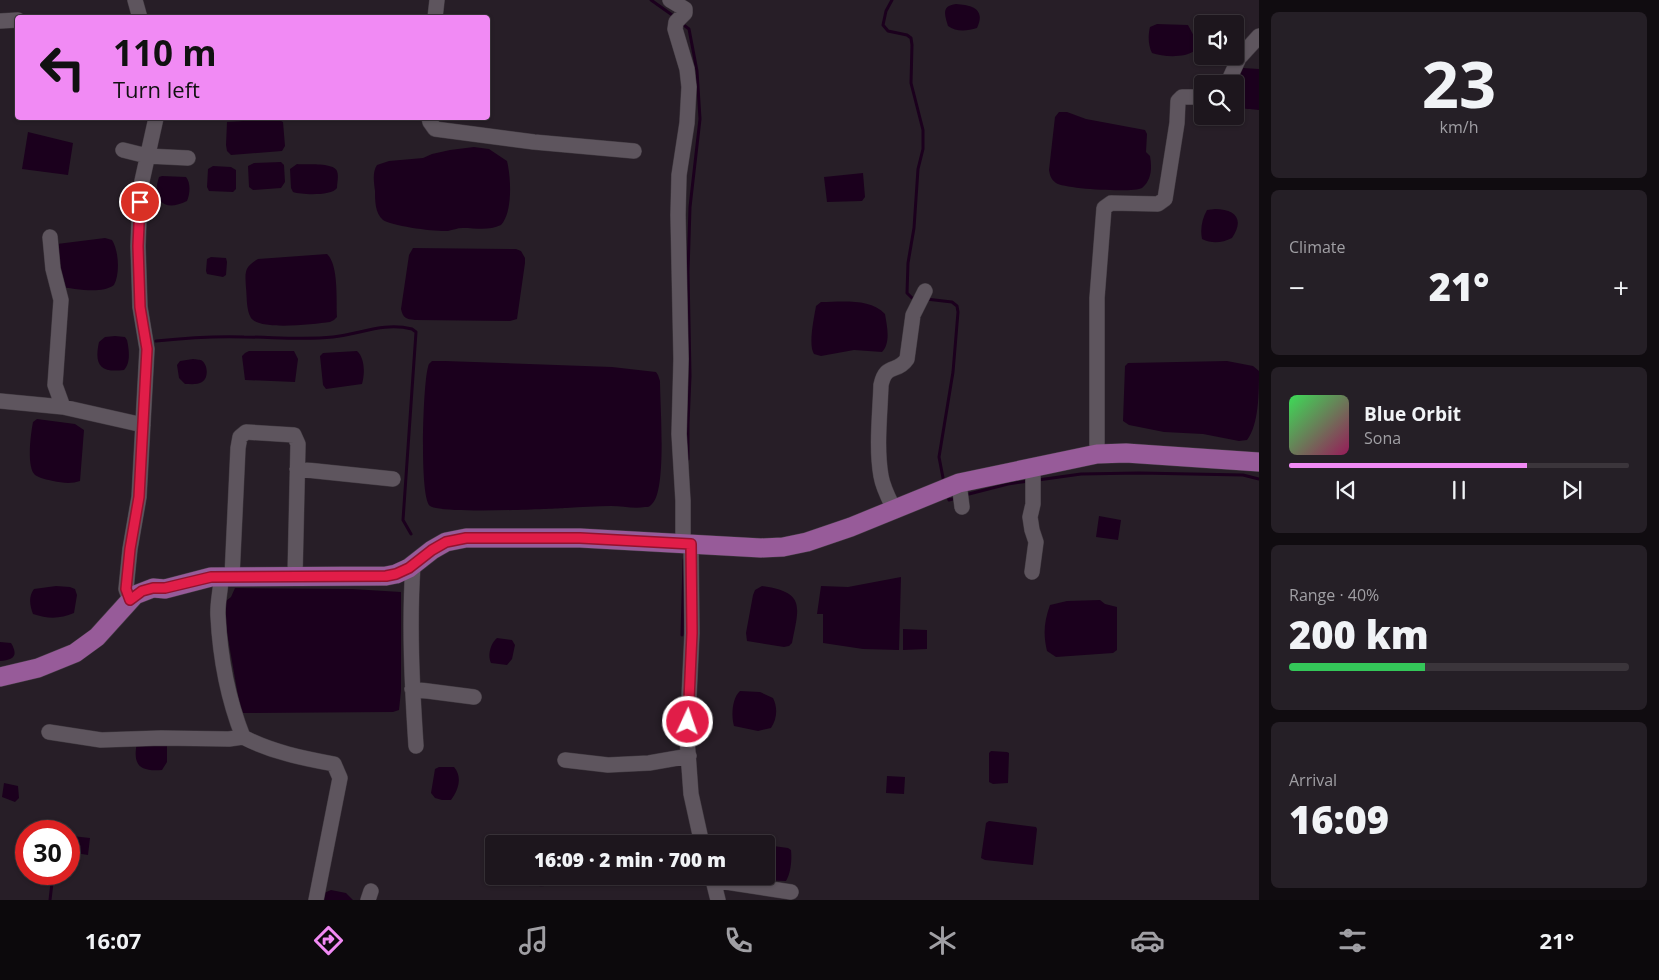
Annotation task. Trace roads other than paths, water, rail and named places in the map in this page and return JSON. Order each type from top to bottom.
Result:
[{"type":"main road","points":[[0,677],[38,668],[75,653],[97,636],[130,600],[142,591],[153,588],[165,588],[211,577],[386,576],[396,574],[413,565],[446,542],[466,538],[580,538],[761,548],[783,547],[807,542],[851,527],[936,492],[960,493],[1034,475],[1097,454],[1126,453],[1259,462]]},
{"type":"street","points":[[135,0],[139,15]]},
{"type":"street","points":[[435,15],[437,0]]},
{"type":"street","points":[[670,0],[685,8],[675,29],[687,69],[689,87],[687,123],[679,175],[681,358],[679,434],[692,633],[687,739],[691,794],[700,835]]},
{"type":"street","points":[[0,21],[15,20]]},
{"type":"street","points":[[1231,75],[1238,58],[1259,36]]},
{"type":"street","points":[[1097,454],[1097,298],[1104,208],[1110,203],[1158,204],[1165,199],[1178,101],[1182,97],[1194,97]]},
{"type":"street","points":[[130,600],[126,589],[130,549],[139,497],[147,349],[140,307],[138,246],[140,190],[156,120]]},
{"type":"street","points":[[430,120],[435,129],[534,142],[634,152]]},
{"type":"street","points":[[123,150],[147,156],[188,158]]},
{"type":"street","points":[[50,238],[53,269],[61,300],[55,385],[63,407]]},
{"type":"street","points":[[894,509],[881,477],[881,385],[886,372],[903,365],[907,359],[913,315],[922,298]]},
{"type":"street","points":[[0,401],[63,407],[143,425]]},
{"type":"street","points":[[243,737],[230,697],[218,614],[227,577],[238,448],[240,437],[246,432],[294,435],[298,444],[295,576]]},
{"type":"street","points":[[297,469],[393,479]]},
{"type":"street","points":[[1032,572],[1036,542],[1030,517],[1034,475]]},
{"type":"street","points":[[413,565],[411,588],[412,689],[416,746]]},
{"type":"street","points":[[412,689],[474,697]]},
{"type":"street","points":[[49,732],[101,740],[161,738],[229,739],[243,737],[289,755],[334,764],[340,778],[316,900]]},
{"type":"street","points":[[565,760],[608,765],[658,762],[689,756]]},
{"type":"street","points":[[714,885],[718,900]]},
{"type":"street","points":[[752,885],[791,892]]},
{"type":"waterway","points":[[651,0],[675,17]]},
{"type":"waterway","points":[[892,0],[886,11],[883,25],[888,31],[907,35],[911,38],[911,83],[923,130],[923,149],[918,169],[914,228],[908,263],[907,293],[912,298],[917,298]]},
{"type":"waterway","points":[[681,23],[689,29],[697,71],[700,119],[690,207],[688,459]]},
{"type":"waterway","points":[[926,299],[952,302],[957,306],[958,312],[953,372],[939,457],[944,483]]},
{"type":"waterway","points":[[156,341],[222,337],[322,338],[391,327],[412,329],[416,332],[403,520],[411,534]]},
{"type":"waterway","points":[[1038,480],[1081,474],[1139,473],[1243,475],[1259,479]]},
{"type":"waterway","points":[[965,495],[1008,484],[1029,481]]},
{"type":"waterway","points":[[947,494],[949,500],[956,498]]},
{"type":"waterway","points":[[682,635],[684,560]]},
{"type":"waterway","points":[[50,900],[52,885]]}]
